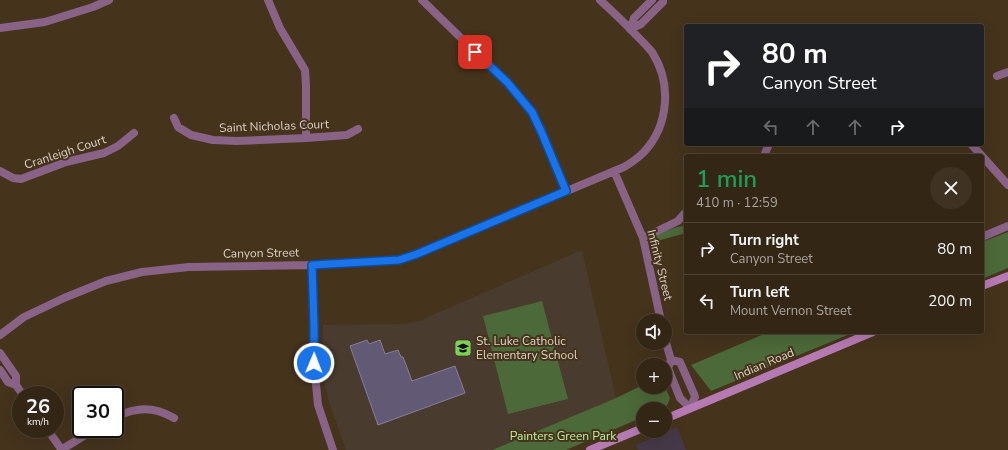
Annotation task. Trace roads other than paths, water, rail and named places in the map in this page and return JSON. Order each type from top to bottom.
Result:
[{"type":"street","points":[[0,28],[46,22],[93,7],[109,0]]},
{"type":"street","points":[[268,0],[280,28],[305,70],[306,138]]},
{"type":"street","points":[[422,0],[507,82],[532,112],[566,191]]},
{"type":"street","name":"Canyon Street","points":[[0,335],[24,317],[64,298],[106,281],[142,272],[189,267],[312,265],[399,260],[424,251],[624,167],[643,153],[657,132],[663,116],[665,88],[659,66],[651,52],[600,0]]},
{"type":"street","points":[[630,29],[634,18],[652,0]]},
{"type":"street","points":[[630,29],[641,24],[663,2],[663,0]]},
{"type":"street","points":[[997,76],[1008,72]]},
{"type":"street","name":"Saint Nicholas Court","points":[[174,118],[178,126],[191,135],[213,140],[237,141],[347,135],[358,129]]},
{"type":"street","name":"Cranleigh Court","points":[[0,171],[13,178],[21,179],[66,162],[104,153],[118,146],[134,133]]},
{"type":"street","points":[[973,146],[980,154]]},
{"type":"street","points":[[984,158],[1008,185]]},
{"type":"street","name":"Infinity Street","points":[[614,171],[643,238],[659,314]]},
{"type":"street","points":[[643,238],[678,221],[684,214]]},
{"type":"street","points":[[984,236],[1008,226]]},
{"type":"street","points":[[312,265],[314,363],[318,405],[333,450]]},
{"type":"street","points":[[984,285],[1008,276]]},
{"type":"street","name":"Indian Road","points":[[672,416],[868,334]]},
{"type":"street","points":[[0,354],[16,376],[16,385],[8,382],[0,370]]},
{"type":"street","points":[[672,360],[680,362],[694,394],[695,397],[690,408],[680,398],[672,378]]},
{"type":"street","points":[[124,414],[141,409],[158,411],[174,418]]},
{"type":"street","points":[[590,450],[636,431]]},
{"type":"street","points":[[53,438],[62,450],[81,438]]},
{"type":"place","name":"St. Luke Catholic Elementary School","points":[[463,348]]},
{"type":"park label","name":"Painters Green Park","points":[[563,436]]}]
